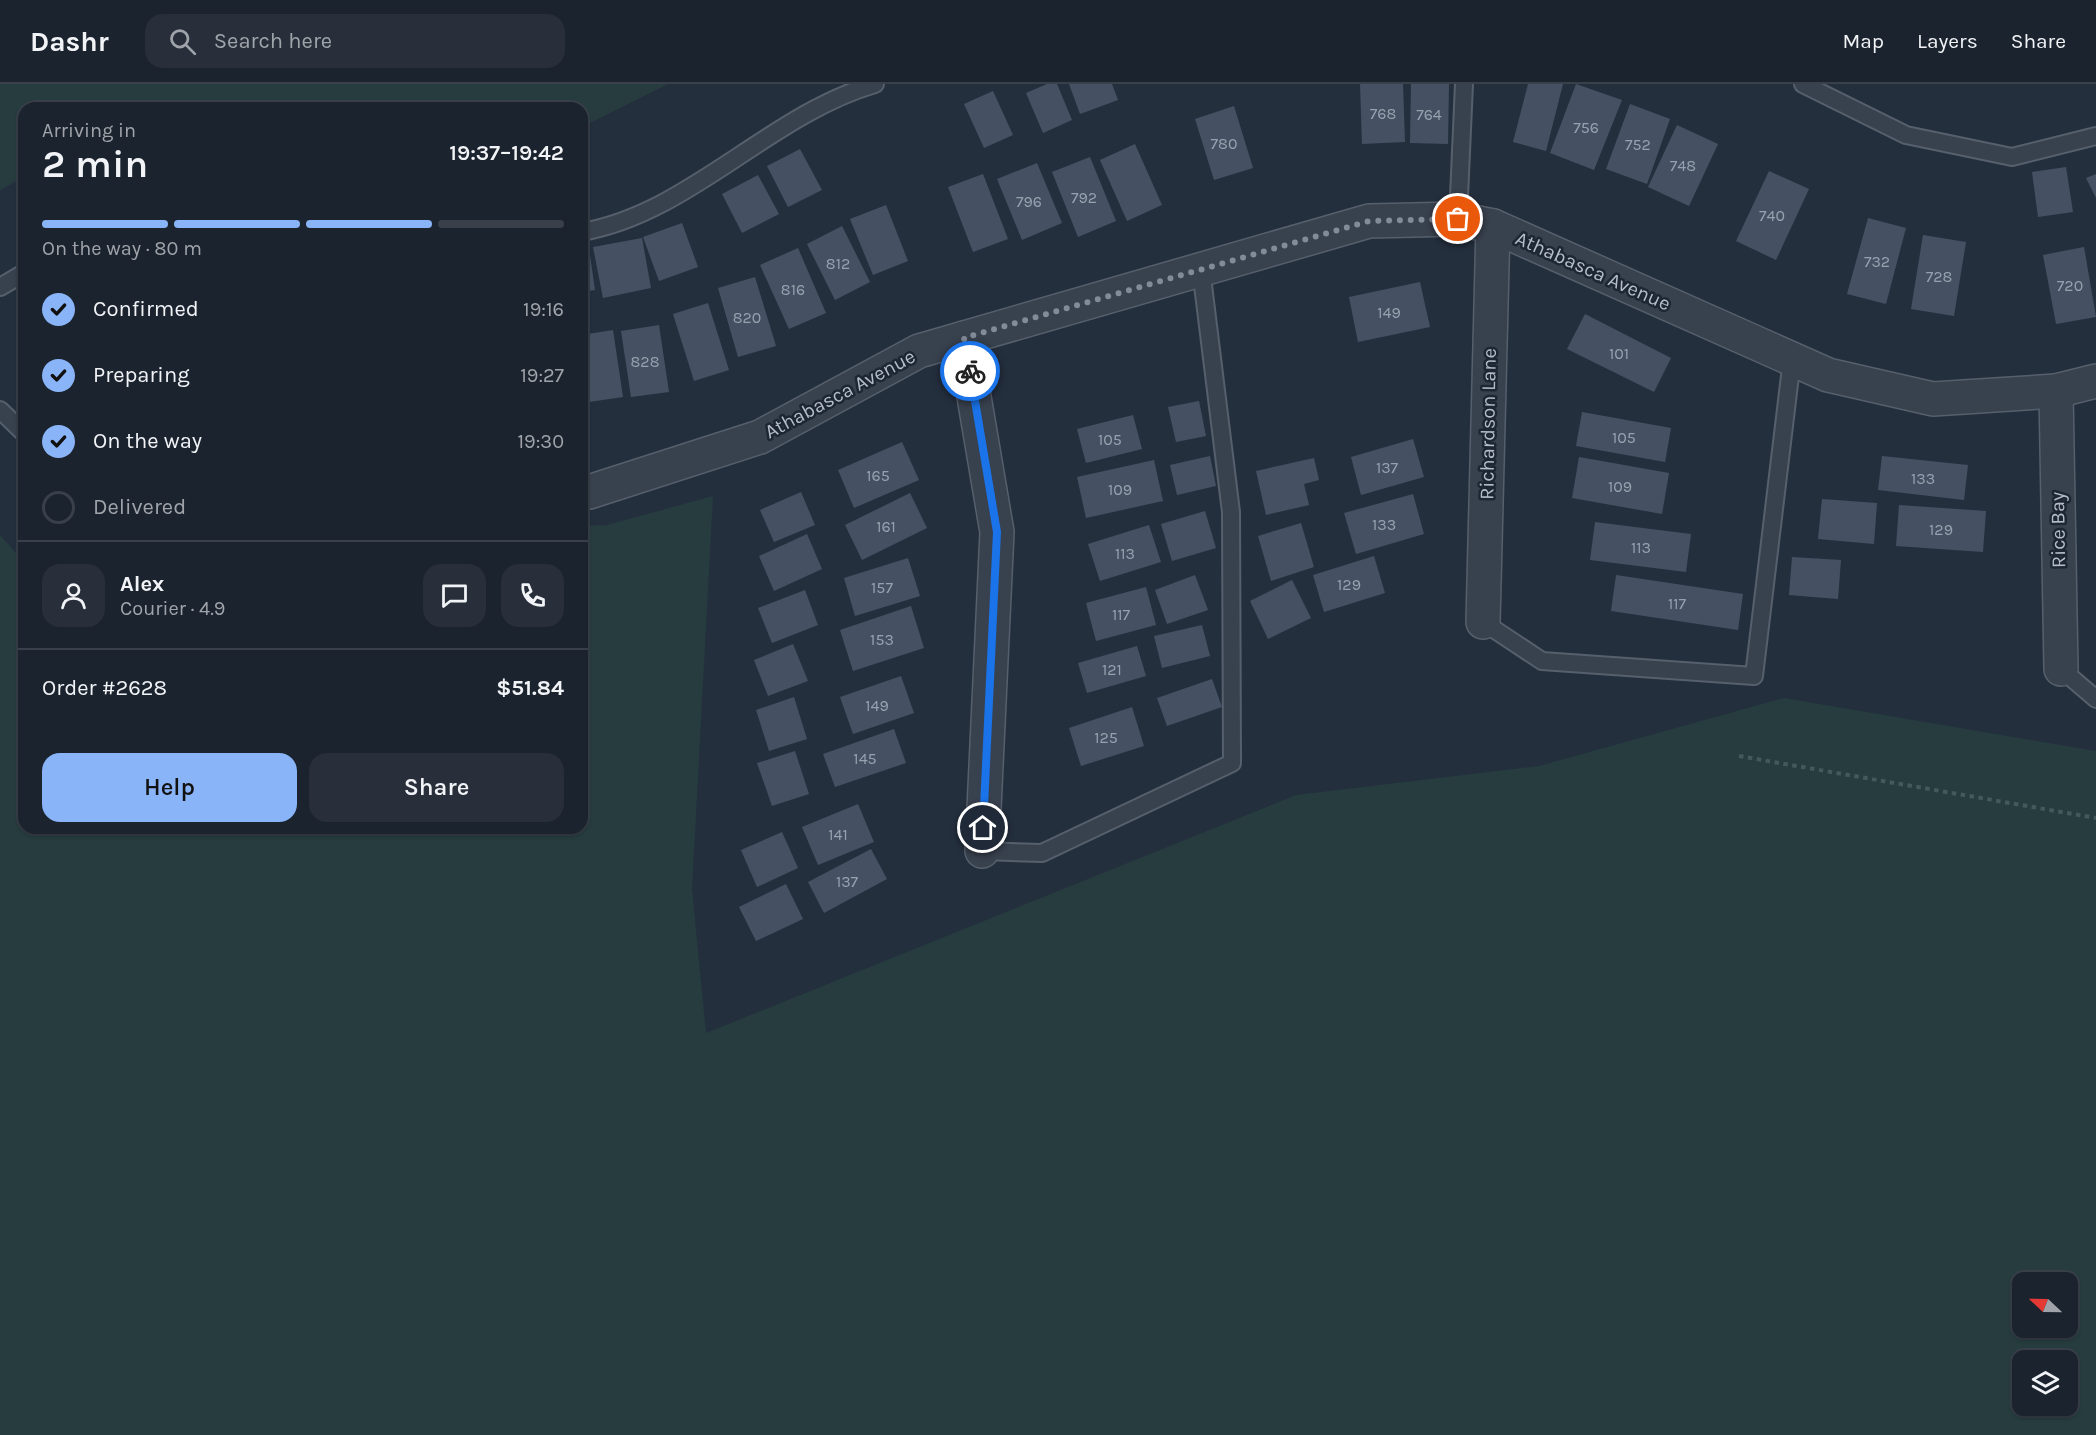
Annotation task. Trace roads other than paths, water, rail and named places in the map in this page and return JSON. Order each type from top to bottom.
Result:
[{"type":"street","name":"Athabasca Avenue","points":[[588,492],[760,437],[919,351],[1369,221],[1458,219],[1493,226],[1828,375],[1932,399],[2056,390],[2096,381]]},
{"type":"street","name":"Richardson Lane","points":[[1483,622],[1493,226]]},
{"type":"street","points":[[964,338],[997,532],[982,851]]},
{"type":"street","name":"Rice Bay","points":[[2056,390],[2061,669]]},
{"type":"lane","points":[[588,230],[639,216],[815,108],[875,84]]},
{"type":"lane","points":[[1458,219],[1464,84]]},
{"type":"lane","points":[[1803,84],[1906,135],[2012,158],[2096,136]]},
{"type":"lane","points":[[982,851],[1042,853],[1232,763],[1231,512],[1201,269]]},
{"type":"lane","points":[[0,287],[18,276]]},
{"type":"lane","points":[[1483,622],[1542,661],[1754,676],[1792,359]]},
{"type":"lane","points":[[0,410],[18,427]]},
{"type":"lane","points":[[2061,669],[2096,699]]}]
